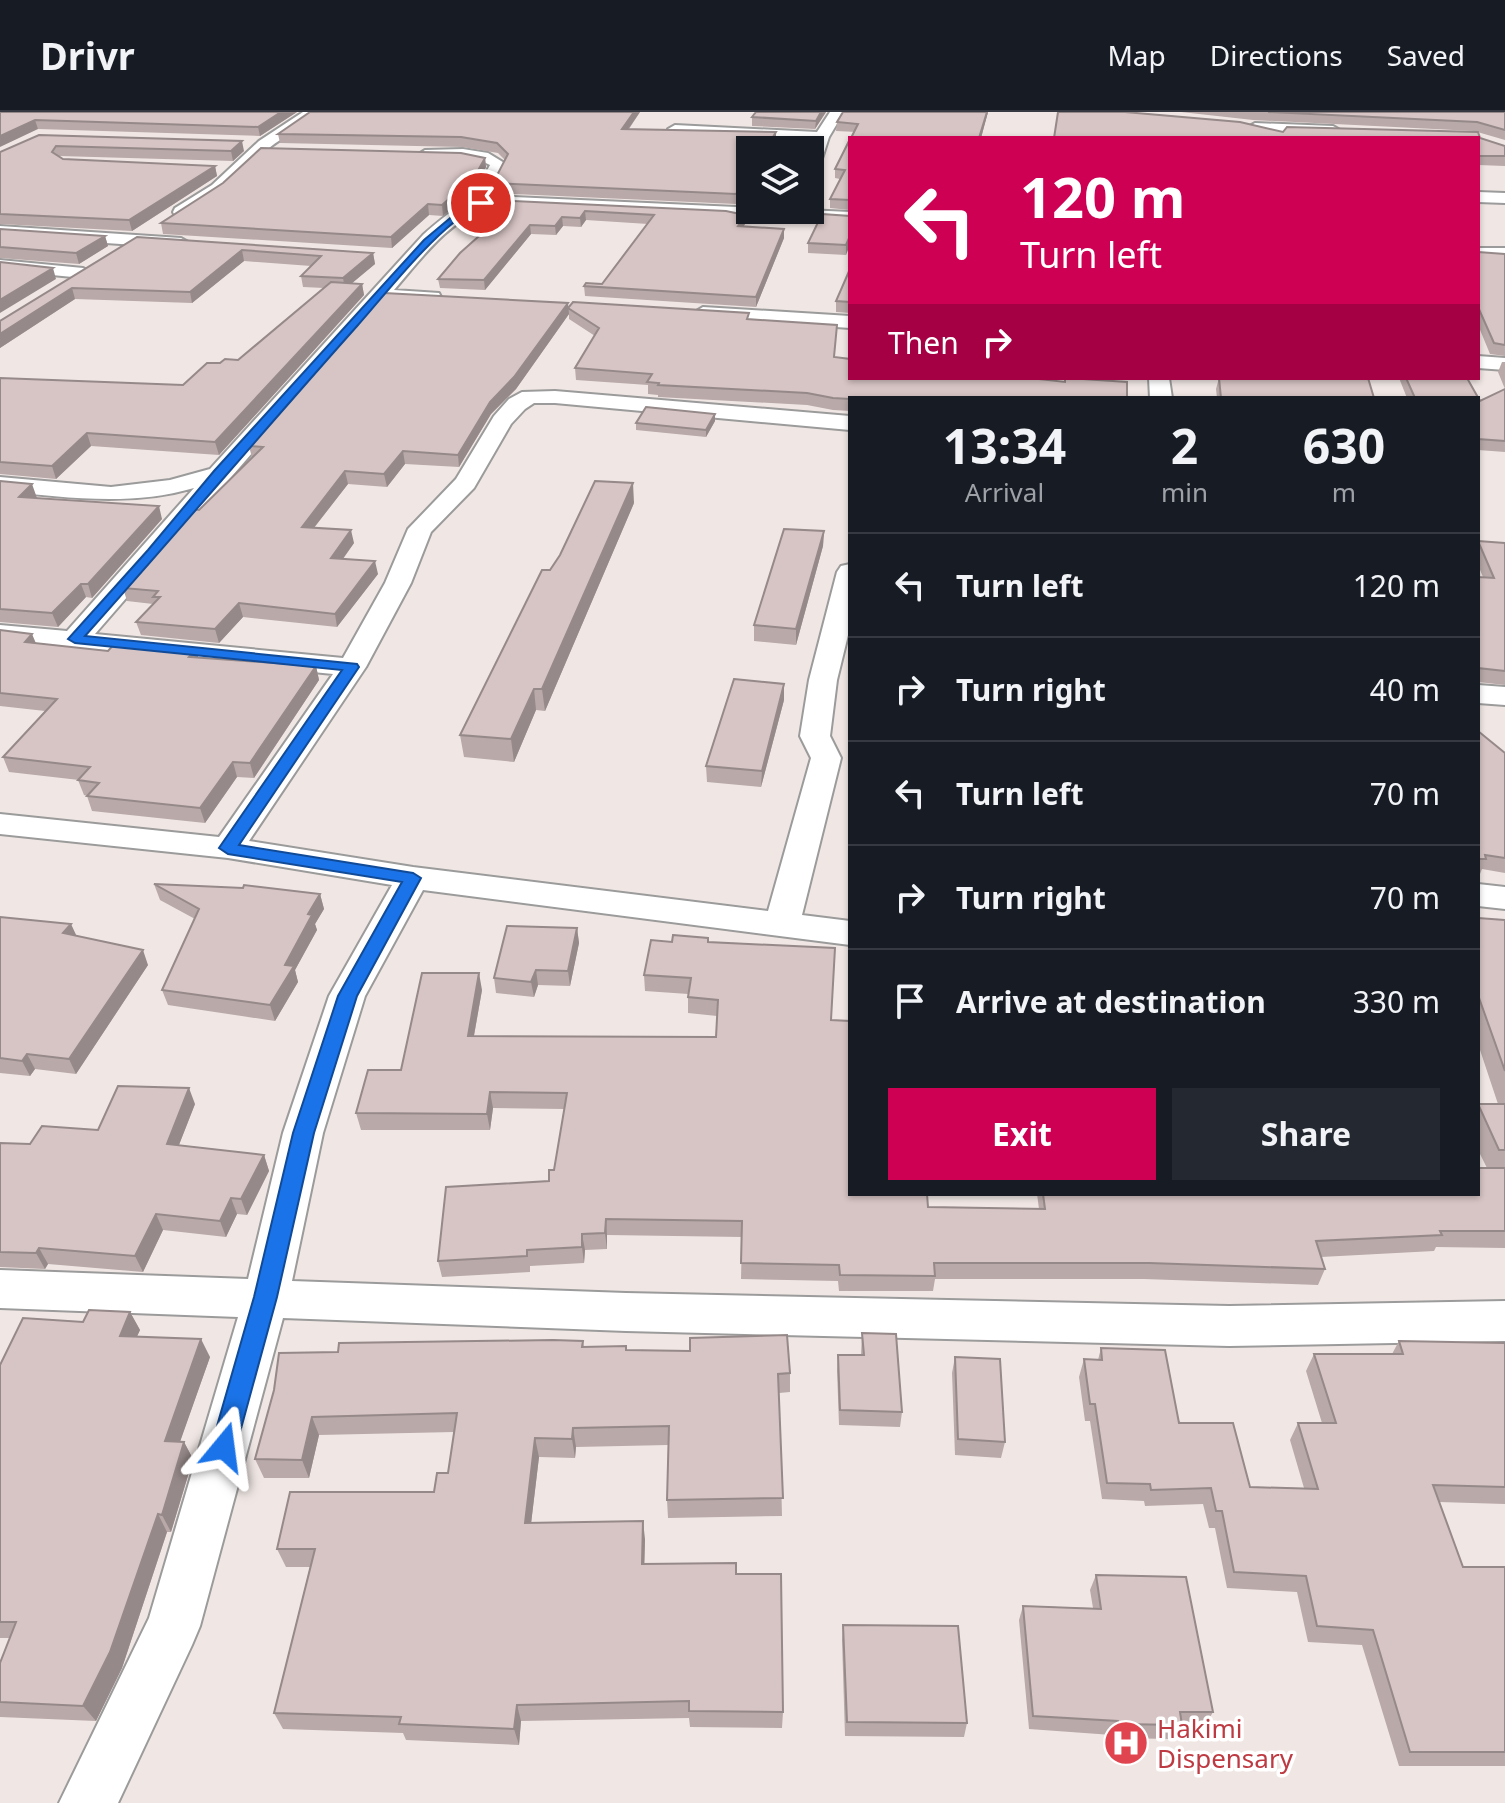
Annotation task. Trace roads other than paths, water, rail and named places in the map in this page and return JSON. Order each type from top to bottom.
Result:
[{"type":"street","points":[[59,288],[218,188],[227,169],[313,112]]},
{"type":"street","points":[[824,149],[837,112]]},
{"type":"street","points":[[1276,136],[1248,126],[1349,131]]},
{"type":"street","points":[[675,129],[826,146]]},
{"type":"street","points":[[235,143],[291,151]]},
{"type":"street","points":[[75,639],[379,295],[486,190],[498,164],[493,159],[411,154]]},
{"type":"street","points":[[1480,197],[1505,198]]},
{"type":"street","points":[[470,206],[490,201],[736,210]]},
{"type":"street","points":[[824,215],[848,217]]},
{"type":"street","points":[[0,231],[196,244]]},
{"type":"street","points":[[1480,253],[1505,253]]},
{"type":"street","points":[[386,256],[414,258]]},
{"type":"street","points":[[0,265],[96,264]]},
{"type":"street","points":[[379,295],[454,298]]},
{"type":"street","points":[[682,311],[848,322]]},
{"type":"street","points":[[1480,362],[1505,364]]},
{"type":"street","points":[[228,848],[352,667],[398,583],[420,529],[466,483],[502,421],[517,404],[530,397],[848,423]]},
{"type":"street","points":[[0,484],[111,494],[172,487],[218,474]]},
{"type":"street","points":[[782,923],[826,758],[815,736],[823,680],[848,580]]},
{"type":"street","points":[[0,633],[352,667]]},
{"type":"street","points":[[1480,694],[1505,696]]},
{"type":"street","points":[[0,824],[228,848],[413,878],[848,933]]},
{"type":"street","points":[[88,1803],[173,1626],[266,1297],[303,1133],[347,996],[413,878]]},
{"type":"street","points":[[1480,895],[1505,898]]},
{"type":"street","points":[[0,1289],[626,1312],[1229,1326],[1505,1321]]},
{"type":"place","name":"Hakimi Dispensary","points":[[1126,1743]]}]
